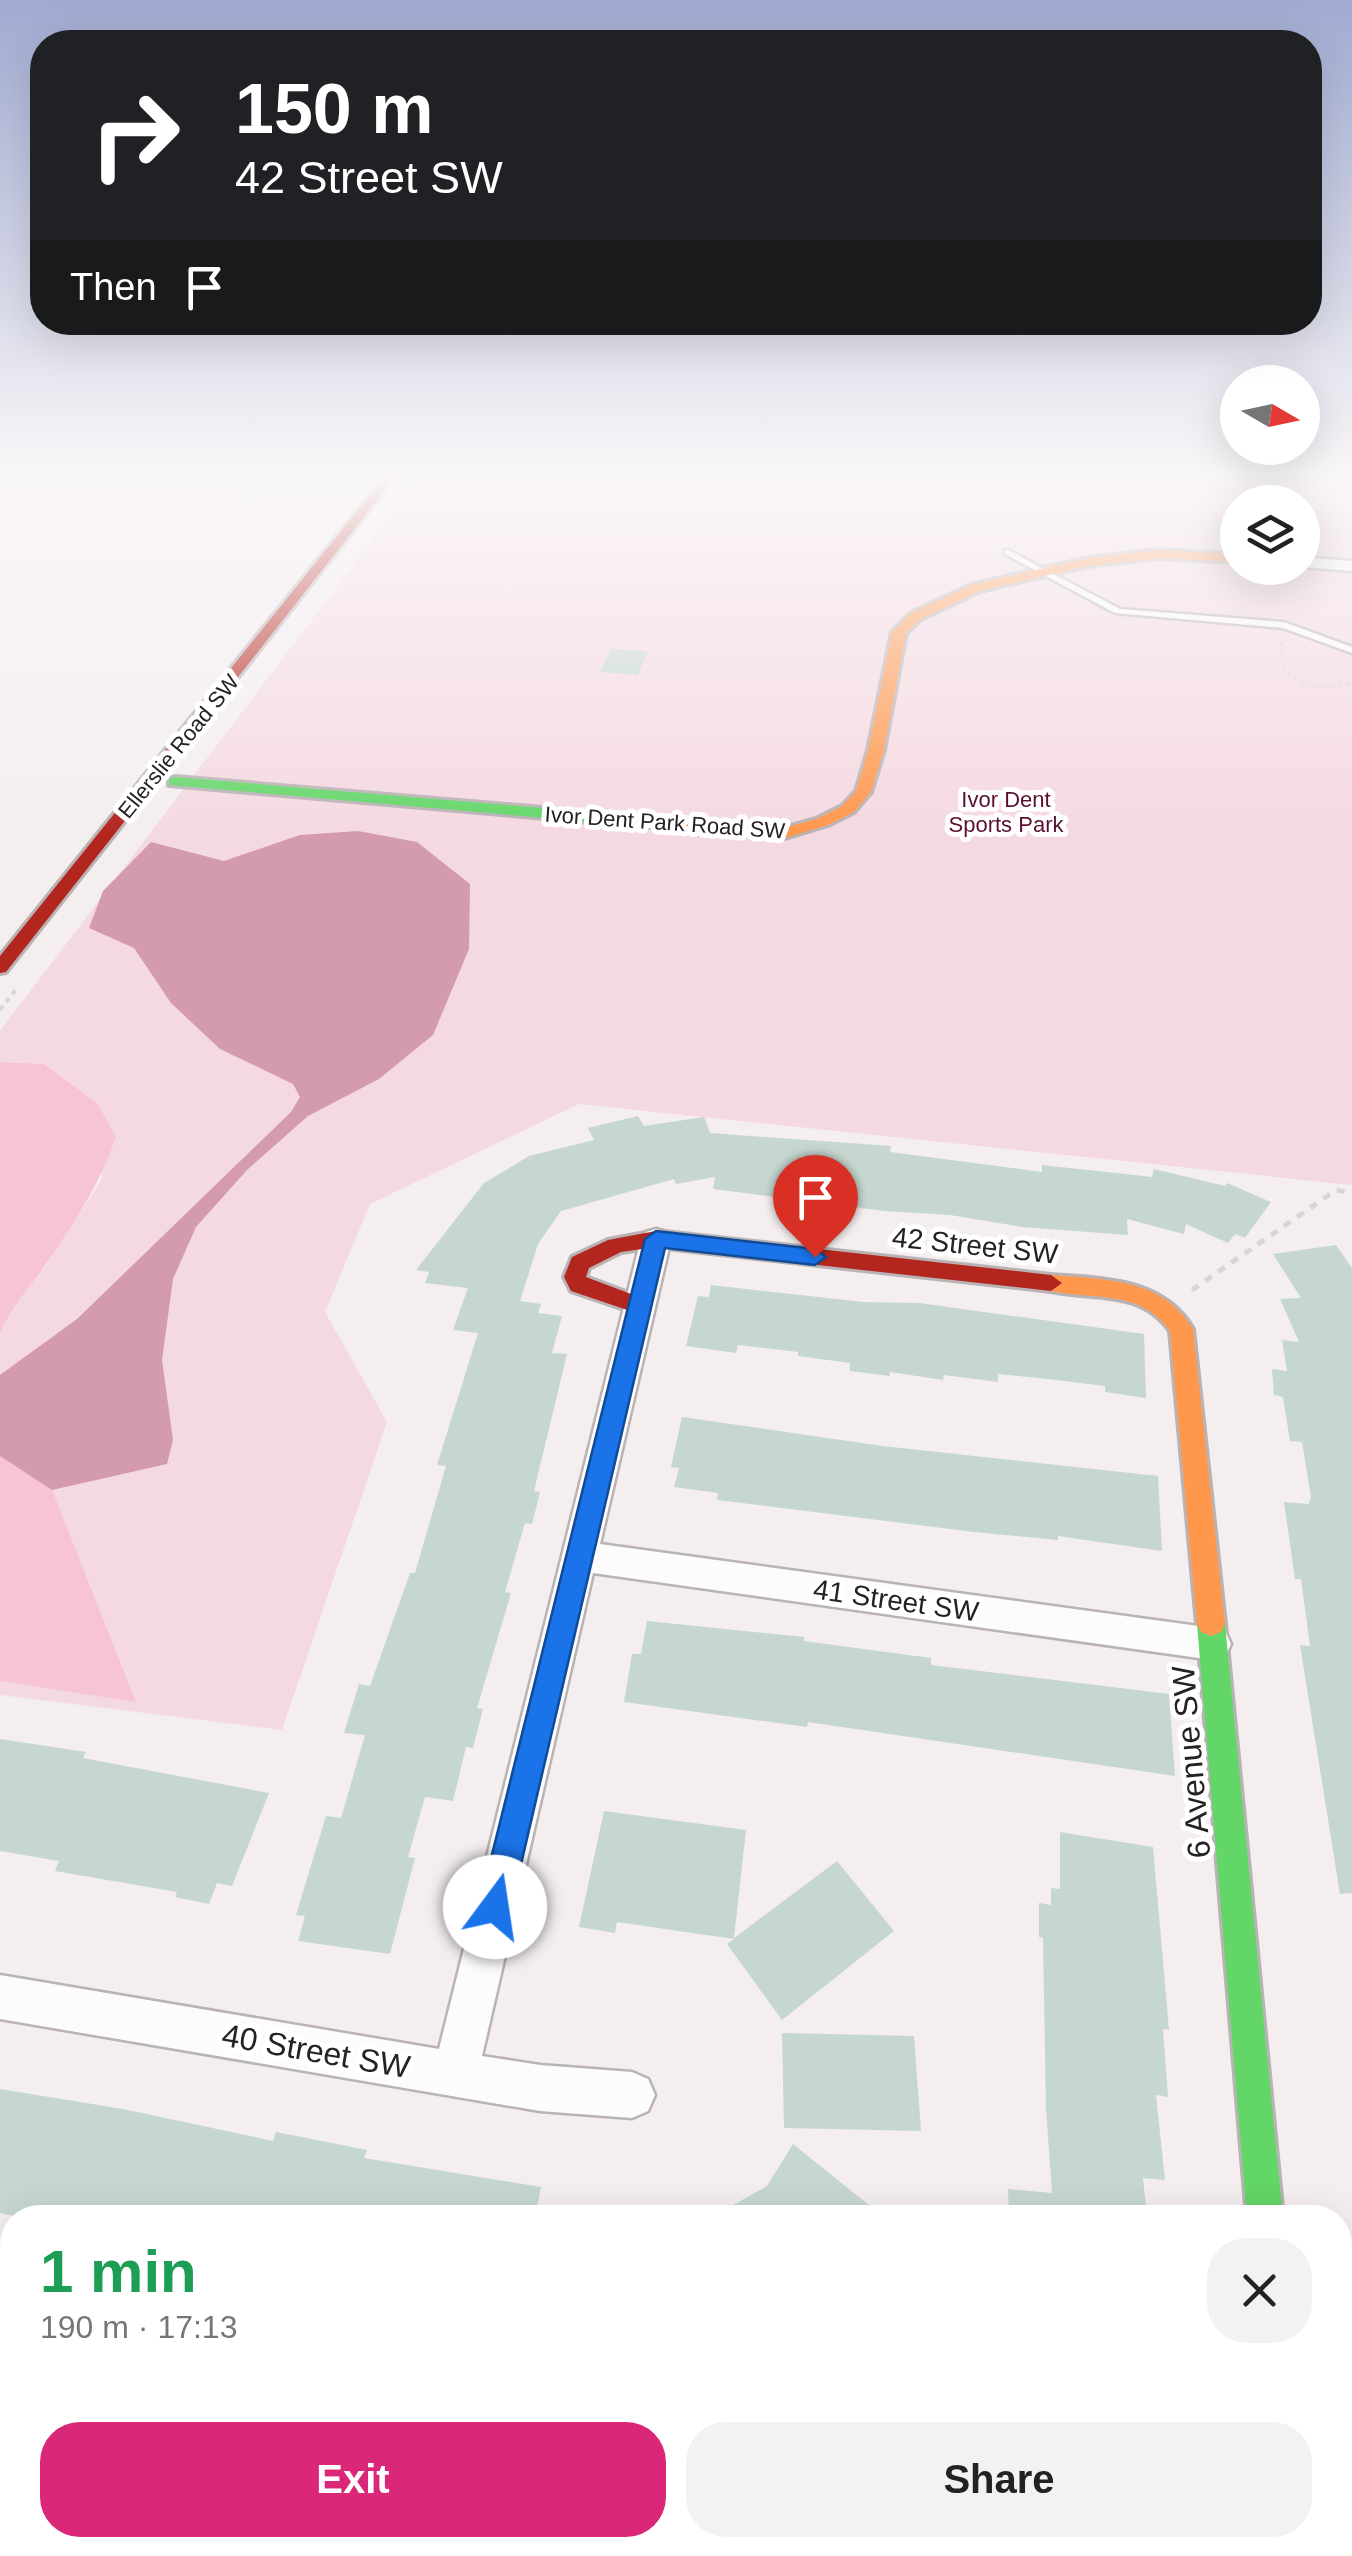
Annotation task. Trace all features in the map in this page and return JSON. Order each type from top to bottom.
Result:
[{"type":"street","name":"Ellerslie Road SW","points":[[0,968],[298,594]]},
{"type":"street","name":"Ivor Dent Park Road SW","points":[[175,782],[785,833],[844,812],[867,789],[900,632],[907,621],[957,594]]},
{"type":"street","name":"42 Street SW","points":[[639,1306],[585,1290],[576,1277],[577,1269],[586,1258],[600,1251],[656,1239],[1132,1292],[1164,1306]]},
{"type":"street","points":[[455,2074],[656,1239]]},
{"type":"street","name":"6 Avenue SW","points":[[1164,1306],[1175,1317],[1185,1338],[1265,2205]]},
{"type":"street","name":"41 Street SW","points":[[580,1556],[1213,1644]]},
{"type":"street","name":"40 Street SW","points":[[0,1997],[540,2088],[632,2096]]},
{"type":"lane","points":[[1086,594],[1118,611],[1290,626],[1352,650]]},
{"type":"path","points":[[1290,626],[1278,654],[1287,675],[1325,689],[1352,684]]},
{"type":"path","points":[[1164,1306],[1202,1284],[1336,1190],[1352,1193]]},
{"type":"green space","name":"Ivor Dent Sports Park","points":[[331,594],[1352,594],[1352,1185],[579,1104],[370,1204],[325,1312],[387,1422],[282,1730],[0,1695],[0,1681],[135,1701],[0,1456],[0,1333],[11,1308],[46,1265],[102,1179],[97,1103],[44,1064],[0,1062],[0,1031]]},
{"type":"shaded area","points":[[358,831],[417,842],[470,884],[469,949],[433,1035],[379,1079],[308,1116],[247,1170],[196,1227],[173,1279],[162,1360],[173,1440],[167,1464],[52,1490],[0,1456],[0,1375],[77,1319],[291,1112],[300,1097],[293,1084],[220,1049],[171,1003],[134,948],[89,928],[103,891],[151,842],[224,861],[300,835]]},
{"type":"shaded area","points":[[0,1062],[44,1064],[97,1103],[116,1137],[78,1216],[0,1333]]},
{"type":"shaded area","points":[[0,1454],[52,1490],[136,1702],[0,1681]]},
{"type":"building","points":[[611,649],[648,651],[638,675],[600,672]]},
{"type":"building","points":[[638,1116],[644,1126],[704,1117],[710,1133],[891,1146],[890,1152],[1042,1172],[1042,1165],[1152,1177],[1154,1169],[1225,1186],[1227,1183],[1271,1202],[1245,1238],[1235,1234],[1228,1243],[1186,1224],[1184,1234],[1127,1219],[1128,1235],[1022,1227],[950,1215],[884,1211],[713,1189],[715,1177],[676,1184],[674,1179],[561,1211],[538,1244],[520,1301],[541,1304],[538,1313],[562,1316],[552,1353],[567,1354],[534,1491],[540,1492],[532,1524],[525,1523],[505,1592],[511,1593],[477,1708],[483,1709],[473,1748],[466,1747],[453,1801],[425,1797],[408,1857],[415,1858],[390,1954],[298,1941],[305,1916],[296,1915],[326,1816],[341,1818],[365,1735],[344,1733],[359,1684],[370,1686],[410,1573],[415,1573],[446,1466],[437,1465],[478,1333],[453,1330],[468,1288],[425,1283],[429,1272],[416,1270],[484,1183],[529,1156],[594,1140],[588,1128]]},
{"type":"building","points":[[1336,1245],[1352,1268],[1352,1893],[1340,1894],[1300,1645],[1310,1646],[1301,1579],[1295,1579],[1284,1502],[1309,1504],[1311,1497],[1302,1442],[1290,1441],[1283,1397],[1274,1395],[1272,1369],[1287,1371],[1282,1340],[1299,1342],[1280,1299],[1301,1298],[1273,1254]]},
{"type":"building","points":[[711,1285],[864,1302],[919,1303],[1144,1334],[1146,1398],[1105,1392],[1105,1386],[1047,1379],[998,1374],[998,1382],[944,1375],[943,1380],[890,1372],[890,1376],[850,1371],[850,1363],[798,1356],[798,1352],[738,1345],[736,1353],[686,1346],[698,1296],[709,1297]]},
{"type":"building","points":[[682,1417],[883,1446],[1158,1476],[1162,1551],[1058,1536],[1058,1540],[974,1532],[717,1500],[718,1493],[674,1487],[679,1468],[671,1467]]},
{"type":"building","points":[[647,1621],[804,1637],[804,1641],[931,1658],[931,1665],[1169,1694],[1175,1776],[808,1722],[807,1727],[624,1702],[632,1654],[641,1654]]},
{"type":"building","points":[[0,1739],[86,1752],[83,1758],[269,1793],[232,1886],[217,1883],[209,1904],[175,1897],[177,1892],[55,1871],[59,1861],[0,1851]]},
{"type":"building","points":[[604,1811],[746,1830],[734,1938],[837,1861],[894,1931],[782,2020],[727,1944],[734,1939],[617,1922],[615,1933],[579,1927]]},
{"type":"building","points":[[1060,1832],[1153,1847],[1169,2030],[1163,2029],[1168,2097],[1156,2095],[1165,2180],[1143,2178],[1146,2205],[1009,2205],[1008,2189],[1052,2193],[1039,1903],[1051,1905],[1051,1888],[1060,1889]]},
{"type":"building","points":[[782,2033],[914,2036],[921,2131],[784,2128]]},
{"type":"building","points":[[0,2089],[123,2109],[273,2141],[276,2132],[367,2150],[364,2158],[541,2187],[538,2205],[0,2205]]},
{"type":"building","points":[[793,2144],[869,2205],[733,2205],[767,2186]]},
{"type":"traffic: fast","points":[[175,782],[603,818]]},
{"type":"traffic: fast","points":[[1211,1624],[1264,2205]]},
{"type":"traffic: slow","points":[[603,818],[785,833],[848,809],[863,792],[876,750],[899,632],[916,616],[963,594]]},
{"type":"traffic: slow","points":[[1051,1283],[1141,1296],[1170,1314],[1181,1329],[1211,1624]]},
{"type":"traffic: jam","points":[[0,968],[297,594]]},
{"type":"traffic: jam","points":[[639,1306],[579,1285],[575,1277],[580,1263],[616,1245],[656,1239],[1051,1283]]},
{"type":"route","points":[[495,1907],[656,1239],[815,1257]]}]
